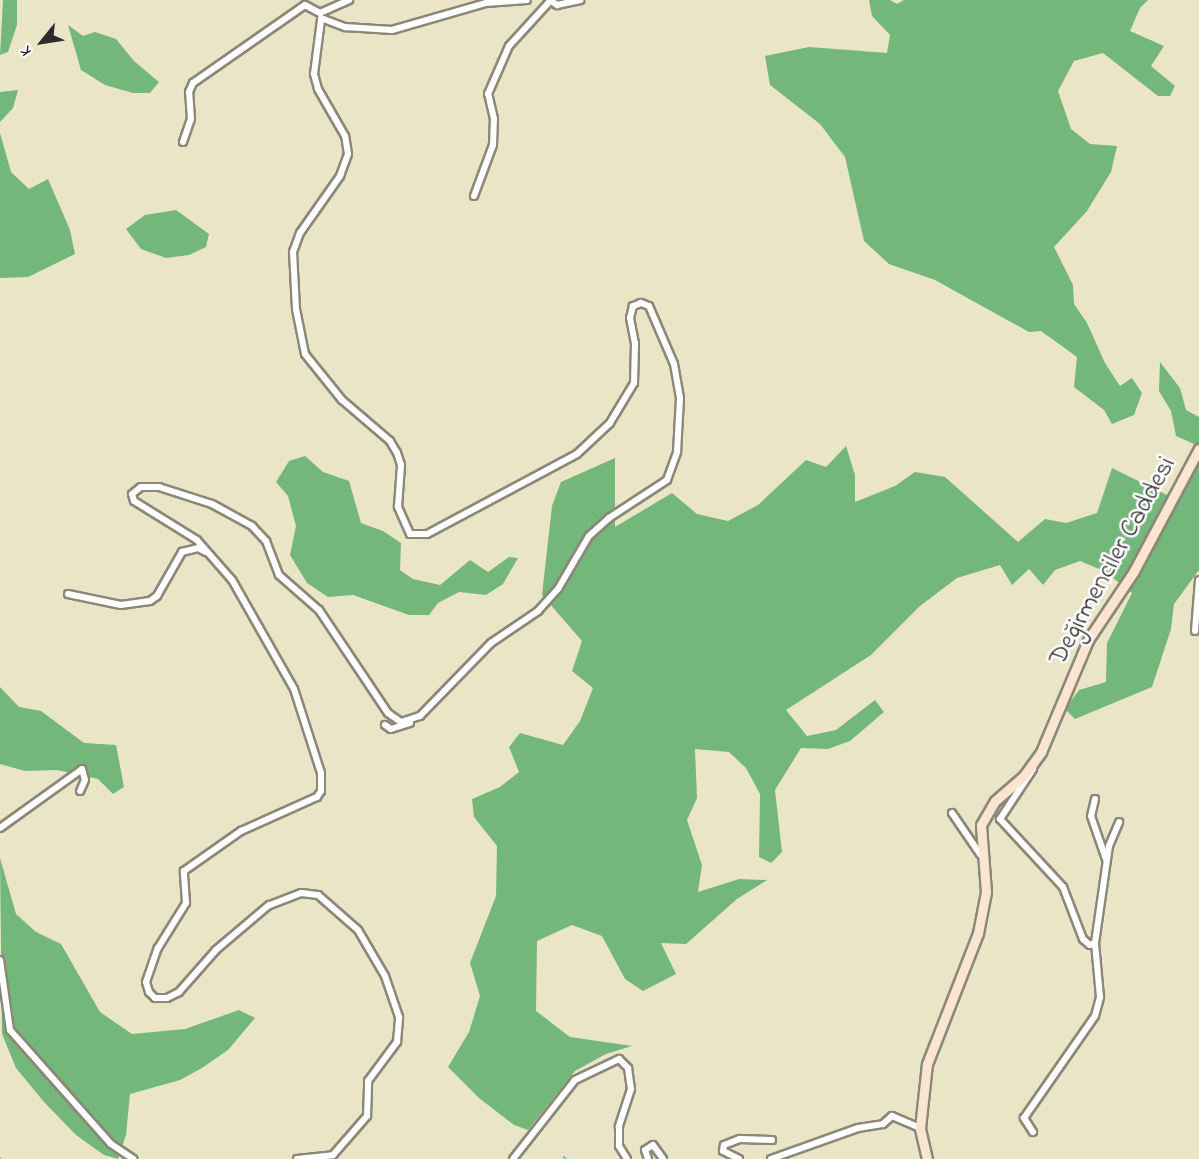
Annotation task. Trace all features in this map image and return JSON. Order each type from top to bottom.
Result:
[{"type":"main road","name":"Değirmenciler Caddesi","points":[[927,1159],[920,1128],[927,1064],[978,933],[986,892],[981,825],[986,813],[1023,777],[1041,752],[1088,640],[1134,571],[1199,449]]},
{"type":"street","points":[[298,0],[321,16],[345,27],[392,30],[486,3],[527,0]]},
{"type":"street","points":[[321,16],[349,0]]},
{"type":"street","points":[[474,196],[493,145],[494,119],[488,94],[509,46],[551,0],[557,5],[580,0]]},
{"type":"street","points":[[183,142],[191,119],[189,92],[193,84],[305,5]]},
{"type":"street","points":[[321,16],[315,74],[318,89],[345,136],[348,154],[340,176],[300,233],[293,252],[296,309],[305,354],[342,400],[384,435],[397,453],[401,465],[398,507],[410,534],[427,534],[577,454],[609,423],[634,383],[635,343],[630,318],[633,306],[649,306],[674,364],[680,398],[677,452],[667,480],[609,518],[589,536],[558,589],[538,611],[491,643],[420,716],[391,729],[385,725]]},
{"type":"street","points":[[297,1159],[320,1159],[342,1149],[367,1116],[368,1081],[397,1042],[399,1017],[385,976],[358,930],[318,895],[288,897],[269,905],[216,950],[179,992],[167,998],[155,998],[146,982],[158,948],[186,903],[184,871],[241,831],[303,806],[321,791],[321,773],[294,689],[232,580],[197,540],[134,501],[132,494],[141,487],[159,487],[212,504],[252,526],[266,542],[279,575],[333,628],[388,713],[402,722],[420,716]]},
{"type":"street","points":[[68,594],[111,604],[150,601],[182,552],[198,548],[209,553]]},
{"type":"street","points":[[1196,631],[1199,580]]},
{"type":"street","points":[[1041,752],[1026,783],[1000,819],[1064,887],[1083,939],[1090,945],[1095,943]]},
{"type":"street","points":[[0,828],[82,769],[85,780],[80,791]]},
{"type":"street","points":[[1095,799],[1091,816],[1108,862]]},
{"type":"street","points":[[952,813],[976,843],[983,860]]},
{"type":"street","points":[[1033,1132],[1024,1118],[1095,1016],[1100,997],[1095,943],[1109,846],[1119,822]]},
{"type":"street","points":[[0,960],[10,1030],[111,1144],[133,1159]]},
{"type":"street","points":[[513,1159],[575,1080],[619,1059],[628,1068],[631,1089],[619,1127],[619,1146],[627,1159]]},
{"type":"street","points":[[771,1159],[858,1128],[883,1124],[892,1116],[920,1128]]},
{"type":"street","points":[[739,1159],[723,1151],[723,1144],[740,1139],[772,1140]]},
{"type":"street","points":[[648,1159],[645,1150],[653,1145],[663,1159]]},
{"type":"green space","points":[[3,0],[17,0],[17,25],[8,52],[0,55]]},
{"type":"green space","points":[[869,0],[890,0],[897,4],[904,0],[1148,0],[1140,8],[1130,31],[1164,46],[1151,66],[1175,86],[1170,96],[1158,96],[1103,53],[1074,61],[1058,91],[1071,129],[1090,144],[1117,146],[1111,172],[1087,211],[1054,247],[1073,285],[1074,304],[1087,323],[1105,363],[1120,386],[1132,378],[1142,393],[1134,415],[1112,424],[1104,410],[1074,387],[1077,357],[1041,331],[1029,332],[935,280],[889,264],[864,241],[845,157],[820,124],[770,85],[765,56],[809,47],[887,53],[890,35],[872,16]]},
{"type":"green space","points":[[68,25],[83,36],[95,32],[116,39],[134,61],[159,82],[150,93],[133,93],[105,85],[81,70]]},
{"type":"green space","points":[[18,90],[13,108],[0,122],[0,92]]},
{"type":"green space","points":[[0,133],[11,172],[29,189],[48,179],[70,230],[75,254],[28,277],[0,278]]},
{"type":"green space","points":[[176,210],[209,234],[206,247],[189,255],[166,258],[141,249],[126,229],[145,215]]},
{"type":"green space","points":[[1160,362],[1180,388],[1186,410],[1199,417],[1199,570],[1174,604],[1171,629],[1152,687],[1075,719],[1065,709],[1079,690],[1106,682],[1107,643],[1132,593],[1104,571],[1080,561],[1055,570],[1043,585],[1029,569],[1012,585],[1000,565],[957,578],[920,606],[871,655],[786,710],[807,736],[836,730],[875,700],[884,712],[850,741],[828,749],[801,748],[775,790],[782,852],[771,863],[759,857],[760,794],[746,768],[729,752],[695,749],[697,798],[687,820],[702,865],[698,892],[739,879],[767,880],[737,899],[686,944],[661,943],[676,974],[643,991],[625,979],[602,936],[572,925],[537,941],[536,1011],[570,1037],[632,1046],[606,1054],[575,1071],[528,1130],[514,1125],[479,1098],[448,1067],[469,1032],[480,996],[470,963],[496,896],[497,846],[474,817],[472,799],[500,787],[519,772],[509,747],[520,733],[563,745],[580,721],[593,688],[572,671],[582,641],[542,595],[552,506],[561,482],[615,458],[615,527],[672,493],[697,514],[728,521],[758,505],[806,460],[826,467],[846,446],[855,475],[855,502],[895,486],[915,472],[945,477],[1018,542],[1045,519],[1066,523],[1097,513],[1112,468],[1167,495],[1184,472],[1194,444],[1176,436],[1171,411],[1159,391]]},
{"type":"green space","points":[[305,456],[323,472],[349,481],[361,523],[383,531],[401,543],[400,570],[413,579],[440,585],[470,560],[488,572],[509,557],[518,558],[503,584],[486,595],[459,592],[438,603],[429,615],[409,615],[353,595],[328,597],[307,583],[290,555],[296,526],[288,496],[276,482],[289,461]]},
{"type":"green space","points":[[0,687],[19,707],[41,711],[84,743],[116,745],[124,787],[113,794],[98,779],[57,770],[25,771],[0,764]]},
{"type":"green space","points":[[0,858],[16,914],[36,932],[61,944],[100,1012],[132,1034],[185,1029],[239,1010],[255,1018],[228,1050],[202,1068],[180,1080],[130,1094],[126,1135],[118,1159],[104,1155],[76,1135],[44,1102],[16,1068],[2,1034]]}]
